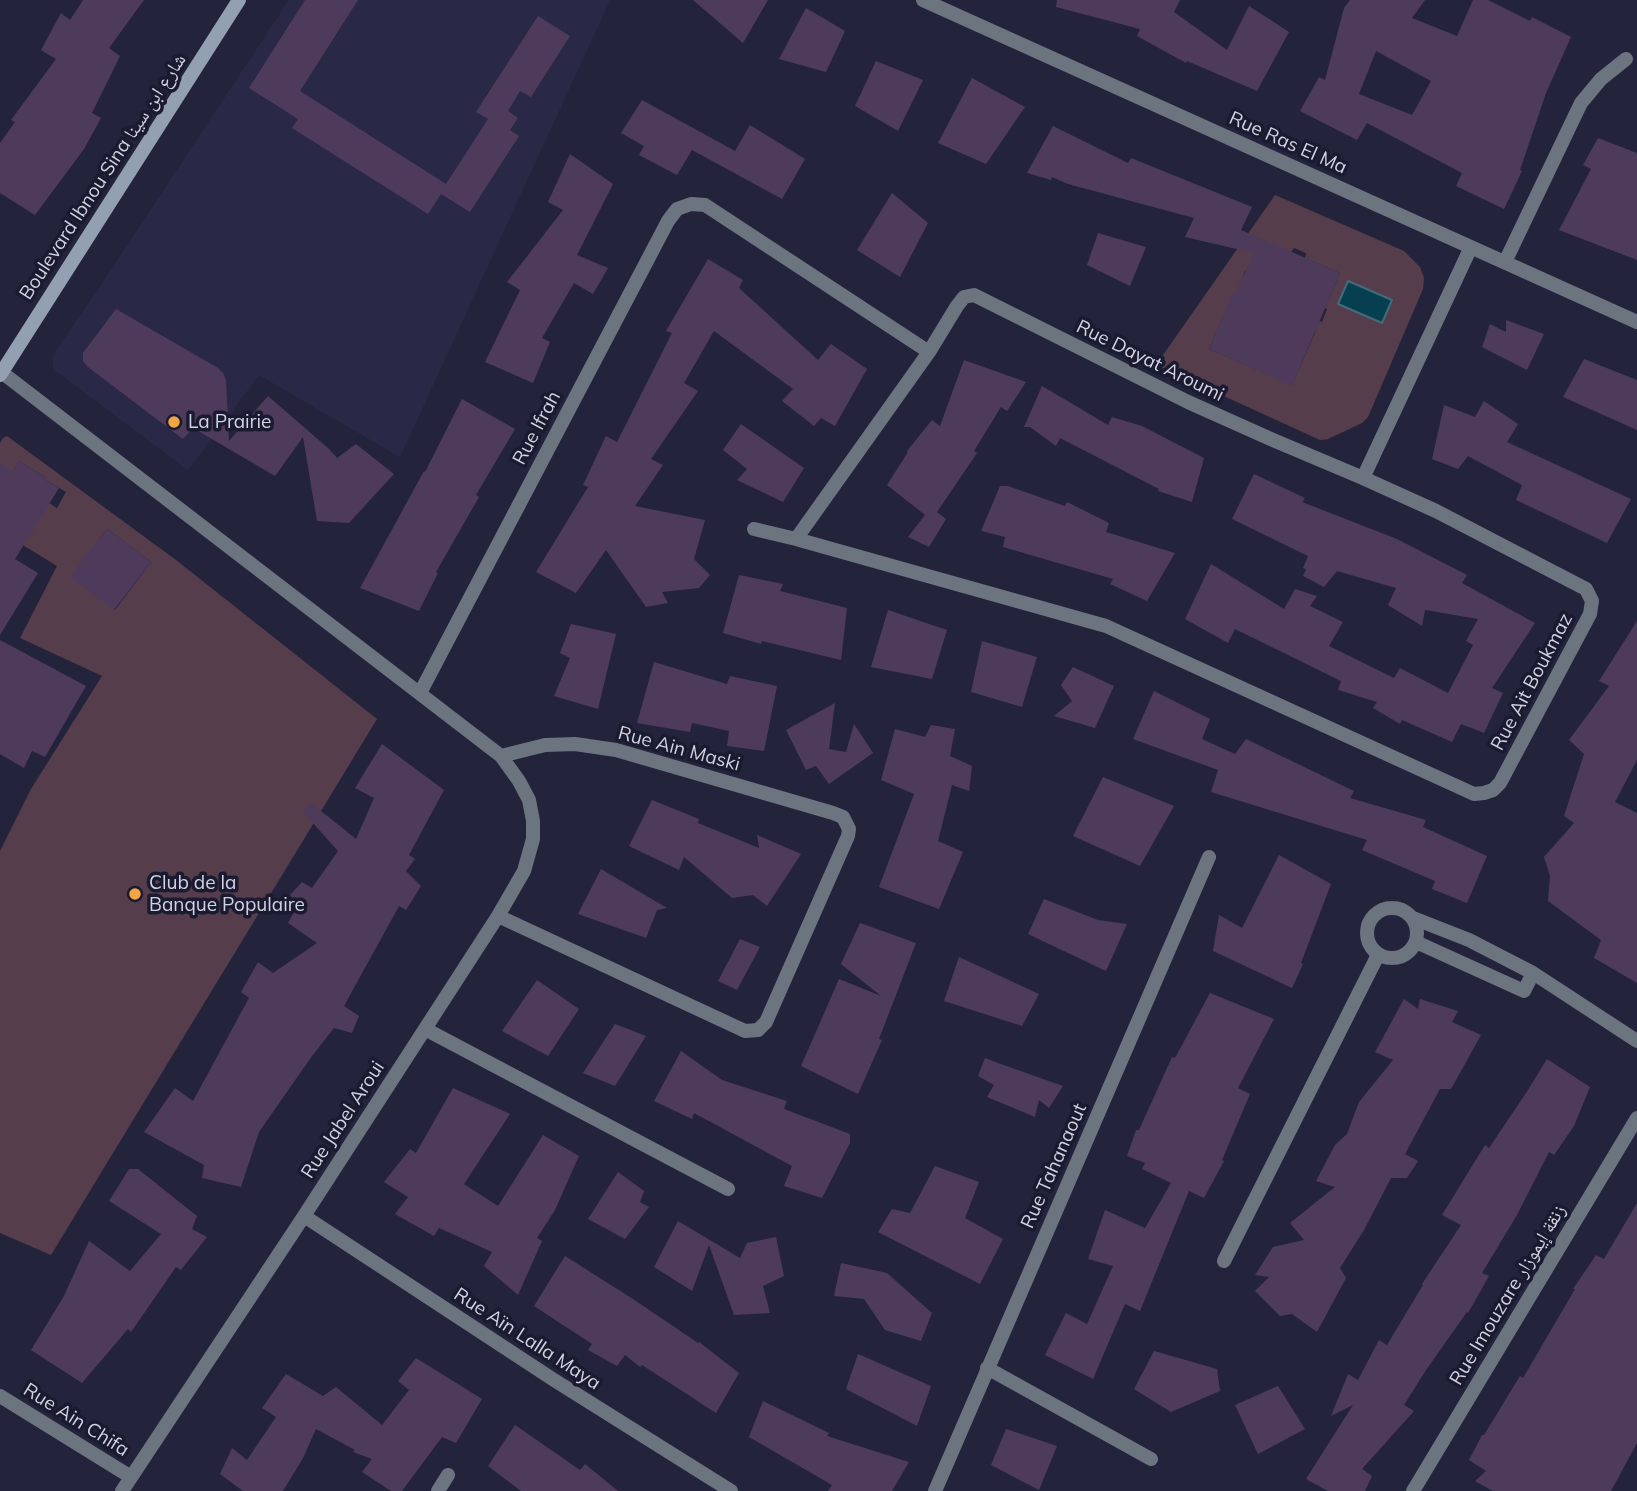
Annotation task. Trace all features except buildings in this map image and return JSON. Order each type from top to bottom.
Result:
[{"type":"main road","name":"Boulevard Ibnou Sina شارع ابن سينا","points":[[1,373],[239,0]]},
{"type":"street","name":"Rue Ras El Ma","points":[[923,0],[1637,322]]},
{"type":"street","points":[[1505,262],[1581,103],[1601,79],[1626,59]]},
{"type":"street","name":"Rue Ifrah","points":[[420,693],[668,221],[677,209],[697,203],[705,205],[929,352]]},
{"type":"street","points":[[1363,478],[1471,247]]},
{"type":"street","name":"Rue Dayat Aroumi","points":[[796,539],[929,352],[957,306],[964,298],[974,295],[1188,402],[1436,511],[1586,589]]},
{"type":"street","name":"Rue Jabel Aroui","points":[[1,373],[501,756],[519,781],[528,800],[533,821],[533,839],[524,871],[498,916],[122,1491]]},
{"type":"street","points":[[754,529],[796,539]]},
{"type":"street","name":"Rue Ait Boukmaz","points":[[796,539],[1106,626],[1474,794],[1493,790],[1500,783],[1590,614],[1592,601],[1586,589]]},
{"type":"street","name":"Rue Ain Maski","points":[[498,916],[745,1031],[758,1030],[766,1022],[848,836],[849,828],[844,817],[833,813],[616,750],[575,744],[545,745],[501,756]]},
{"type":"street","name":"Rue Tahanaout","points":[[935,1491],[1209,857]]},
{"type":"street","points":[[1394,907],[1405,910],[1418,929],[1416,942],[1410,951],[1400,957],[1388,959],[1378,955],[1370,947],[1366,936],[1367,925],[1373,915],[1382,909],[1394,907]]},
{"type":"street","points":[[1413,918],[1469,940],[1533,973],[1637,1041]]},
{"type":"street","points":[[1458,961],[1469,940]]},
{"type":"street","points":[[1416,942],[1524,991],[1533,973]]},
{"type":"street","points":[[1224,1261],[1378,955]]},
{"type":"street","points":[[425,1029],[728,1189]]},
{"type":"street","name":"Rue Imouzare زنقة إيموزار","points":[[1413,1491],[1637,1118]]},
{"type":"street","name":"Rue Aïn Lalla Maya","points":[[304,1216],[554,1380],[731,1491]]},
{"type":"street","points":[[987,1368],[1151,1459]]},
{"type":"street","name":"Rue Ain Chifa","points":[[0,1396],[131,1477]]},
{"type":"street","points":[[438,1491],[448,1475]]},
{"type":"shaded area","points":[[289,0],[610,0],[400,457],[259,375],[188,470],[56,371],[53,355]]},
{"type":"shaded area","points":[[1275,195],[1404,251],[1420,267],[1424,278],[1423,289],[1368,417],[1362,423],[1328,439],[1320,440],[1156,365]],"holes":[[[1294,248],[1306,253],[1305,258],[1340,273],[1322,322],[1317,320],[1315,333],[1292,385],[1209,349],[1233,294],[1237,295],[1245,271],[1291,252]]]},
{"type":"shaded area","name":"Club de la Banque Populaire","points":[[7,436],[176,560],[377,719],[51,1255],[0,1233],[0,851],[31,789],[102,676],[20,638],[57,566],[0,531],[49,503],[57,508],[66,492],[19,461],[13,471],[0,476],[0,443]],"holes":[[[107,529],[151,562],[115,610],[71,577]]]},
{"type":"water","points":[[1348,281],[1392,300],[1382,323],[1338,304]]},
{"type":"place","name":"La Prairie","points":[[174,422]]},
{"type":"place","name":"Club de la Banque Populaire","points":[[135,894]]}]
